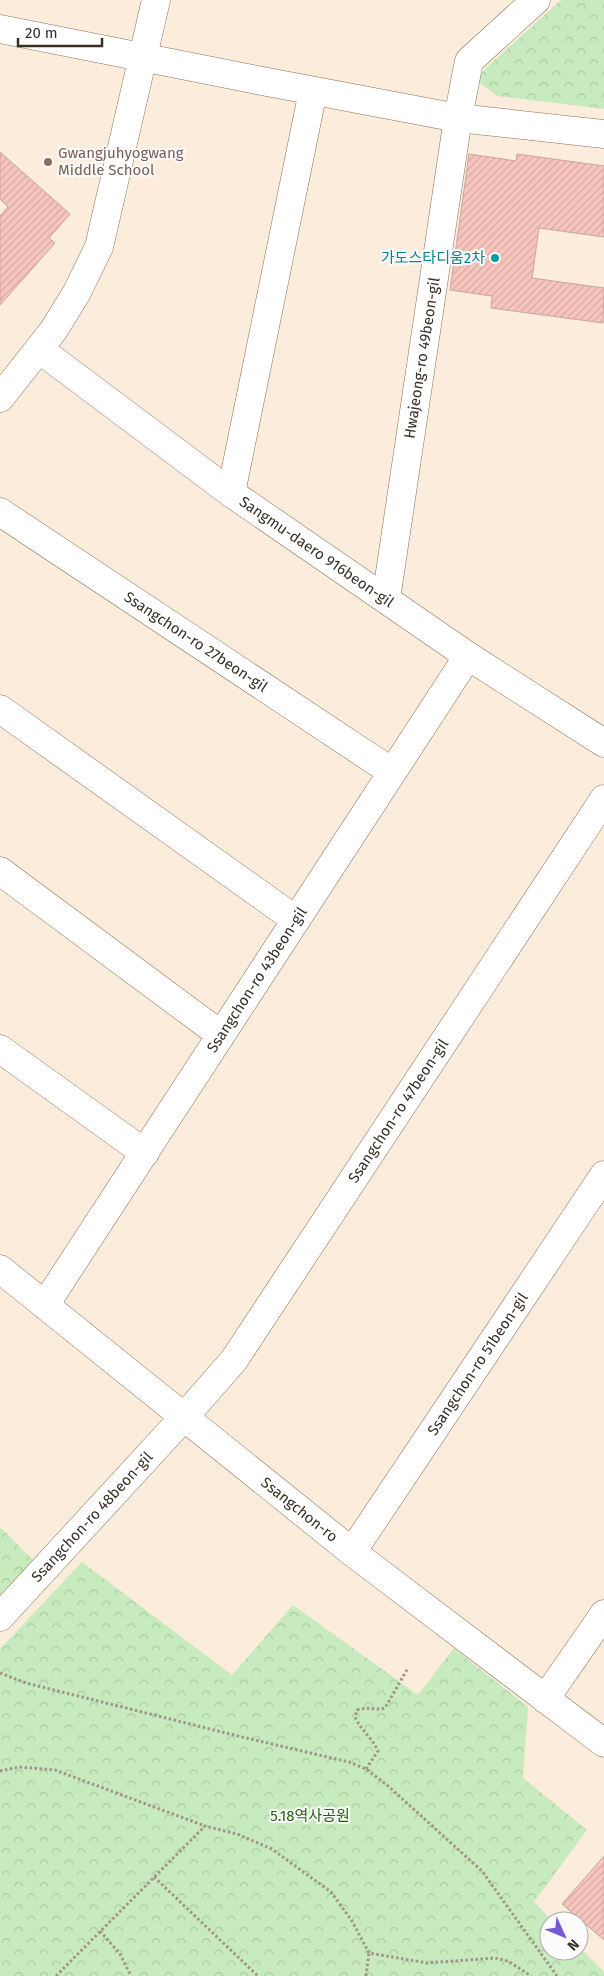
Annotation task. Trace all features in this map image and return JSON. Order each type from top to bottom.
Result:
[{"type":"street","points":[[0,398],[39,349],[76,294],[99,248],[156,0]]},
{"type":"street","points":[[458,118],[469,61],[536,0]]},
{"type":"street","points":[[0,28],[143,58],[458,118],[604,134]]},
{"type":"street","points":[[231,492],[313,91]]},
{"type":"street","name":"Hwajeong-ro 49beon-gil","points":[[386,599],[458,118]]},
{"type":"street","name":"Sangmu-daero 916beon-gil","points":[[39,349],[231,492],[468,656],[604,743]]},
{"type":"street","name":"Ssangchon-ro 27beon-gil","points":[[0,512],[392,772]]},
{"type":"street","name":"Ssangchon-ro 43beon-gil","points":[[46,1305],[468,656]]},
{"type":"street","points":[[0,709],[296,920]]},
{"type":"street","name":"Ssangchon-ro 47beon-gil","points":[[185,1416],[234,1360],[604,799]]},
{"type":"street","points":[[0,871],[221,1035]]},
{"type":"street","points":[[0,1049],[144,1154]]},
{"type":"street","name":"Ssangchon-ro 51beon-gil","points":[[352,1552],[604,1176]]},
{"type":"street","name":"Ssangchon-ro","points":[[0,1269],[352,1552],[604,1743]]},
{"type":"street","name":"Ssangchon-ro 48beon-gil","points":[[0,1617],[185,1416]]},
{"type":"street","points":[[546,1699],[604,1614]]},
{"type":"path","points":[[366,1768],[378,1751],[373,1740],[359,1725],[355,1717],[358,1710],[366,1707],[378,1710],[385,1708],[408,1668]]},
{"type":"path","points":[[0,1673],[26,1682],[349,1762],[366,1768],[387,1784],[482,1871],[557,1976]]},
{"type":"path","points":[[0,1771],[18,1767],[55,1770],[205,1826],[237,1834],[272,1850],[331,1892],[352,1921],[369,1954],[366,1976]]},
{"type":"path","points":[[56,1976],[205,1826]]},
{"type":"path","points":[[154,1877],[258,1976]]},
{"type":"path","points":[[100,1931],[120,1954],[132,1976]]},
{"type":"path","points":[[369,1954],[427,1963],[495,1958],[508,1960],[531,1976]]},
{"type":"green space","points":[[561,0],[604,0],[604,109],[497,96],[476,80],[485,69]]},
{"type":"green space","points":[[0,1527],[35,1562],[0,1600]]},
{"type":"green space","name":"5.18역사공원","points":[[82,1562],[232,1675],[293,1605],[418,1695],[454,1648],[528,1707],[523,1778],[587,1830],[534,1902],[543,1911],[539,1911],[539,1961],[589,1961],[589,1957],[604,1972],[604,1976],[0,1976],[0,1649]]},
{"type":"building","points":[[0,152],[70,214],[49,238],[55,243],[0,305],[0,216],[8,207],[0,199]]},
{"type":"building","name":"가도스타디움2차","points":[[469,154],[516,161],[517,154],[604,166],[604,237],[539,228],[532,278],[604,288],[603,323],[491,308],[492,296],[450,290]]},
{"type":"building","points":[[604,1856],[604,1940],[589,1927],[589,1911],[570,1911],[562,1904]]},
{"type":"place","name":"Gwangjuhyogwang Middle School","points":[[48,162]]},
{"type":"place","name":"가도스타디움2차","points":[[495,258]]}]
